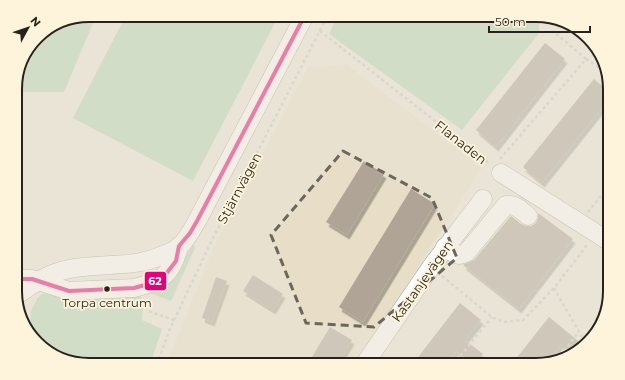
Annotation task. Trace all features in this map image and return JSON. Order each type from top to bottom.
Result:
[{"type":"street","points":[[25,286],[69,291],[134,288],[157,281],[166,274],[176,261],[180,246],[197,221],[301,22]]},
{"type":"street","points":[[497,170],[603,238]]},
{"type":"street","name":"Kastanjevägen","points":[[369,358],[445,247],[484,199]]},
{"type":"street","points":[[445,247],[456,255],[461,256],[466,253],[506,205],[511,204],[528,216]]},
{"type":"street","points":[[25,286],[60,271],[74,268],[141,263],[155,259],[180,246]]},
{"type":"street","points":[[23,296],[25,286]]},
{"type":"path","name":"Stjärnvägen","points":[[160,358],[174,320],[212,240],[325,22]]},
{"type":"path","points":[[553,31],[586,59],[600,68]]},
{"type":"path","name":"Flanaden","points":[[320,32],[497,170]]},
{"type":"path","points":[[497,170],[586,59]]},
{"type":"path","points":[[579,223],[603,194]]},
{"type":"path","points":[[431,267],[492,317],[503,322],[523,320],[603,238]]},
{"type":"path","points":[[554,288],[583,338]]},
{"type":"path","points":[[145,294],[148,311],[174,320]]},
{"type":"path","points":[[459,358],[492,317]]},
{"type":"path","points":[[563,352],[579,332]]},
{"type":"highlighted area","points":[[343,151],[432,198],[457,258],[374,327],[306,323],[271,235]]},
{"type":"shaded area","points":[[347,65],[482,168],[360,358],[169,358],[212,250],[308,67]]},
{"type":"green space","points":[[93,22],[64,92],[22,92],[26,68],[31,56],[37,48],[48,48],[48,37],[56,31],[68,26]]},
{"type":"green space","points":[[122,22],[275,22],[193,181],[73,118]]},
{"type":"green space","points":[[335,22],[539,22],[539,33],[462,130],[329,34]]},
{"type":"green space","points":[[195,245],[171,301],[150,293],[175,275],[192,246]]},
{"type":"green space","points":[[42,294],[140,294],[143,303],[142,320],[162,329],[152,358],[89,358],[72,356],[56,349],[42,338],[30,323],[31,311],[37,299]]},
{"type":"building","points":[[545,43],[565,59],[496,147],[476,130]]},
{"type":"building","points":[[594,79],[603,87],[603,107],[542,183],[523,167]]},
{"type":"building","points":[[364,161],[384,174],[347,235],[326,222]]},
{"type":"building","points":[[411,189],[435,204],[363,322],[339,307]]},
{"type":"building","points":[[538,213],[573,239],[519,309],[463,265],[474,260],[511,216],[521,224],[531,226],[536,223]]},
{"type":"building","points":[[253,275],[283,294],[273,310],[243,291]]},
{"type":"building","points":[[216,277],[227,281],[212,322],[202,318]]},
{"type":"building","points":[[460,303],[481,320],[465,340],[483,354],[480,358],[465,358],[456,351],[451,358],[417,358]]},
{"type":"building","points":[[549,317],[579,342],[568,349],[561,344],[549,357],[517,358]]},
{"type":"building","points":[[330,327],[352,340],[341,358],[311,358]]},
{"type":"transit line","name":"62","points":[[22,279],[32,279],[69,291],[134,288],[152,283],[166,274],[176,261],[179,246],[190,233],[197,221],[301,22]]},
{"type":"place","name":"Torpa centrum","points":[[107,289]]}]
